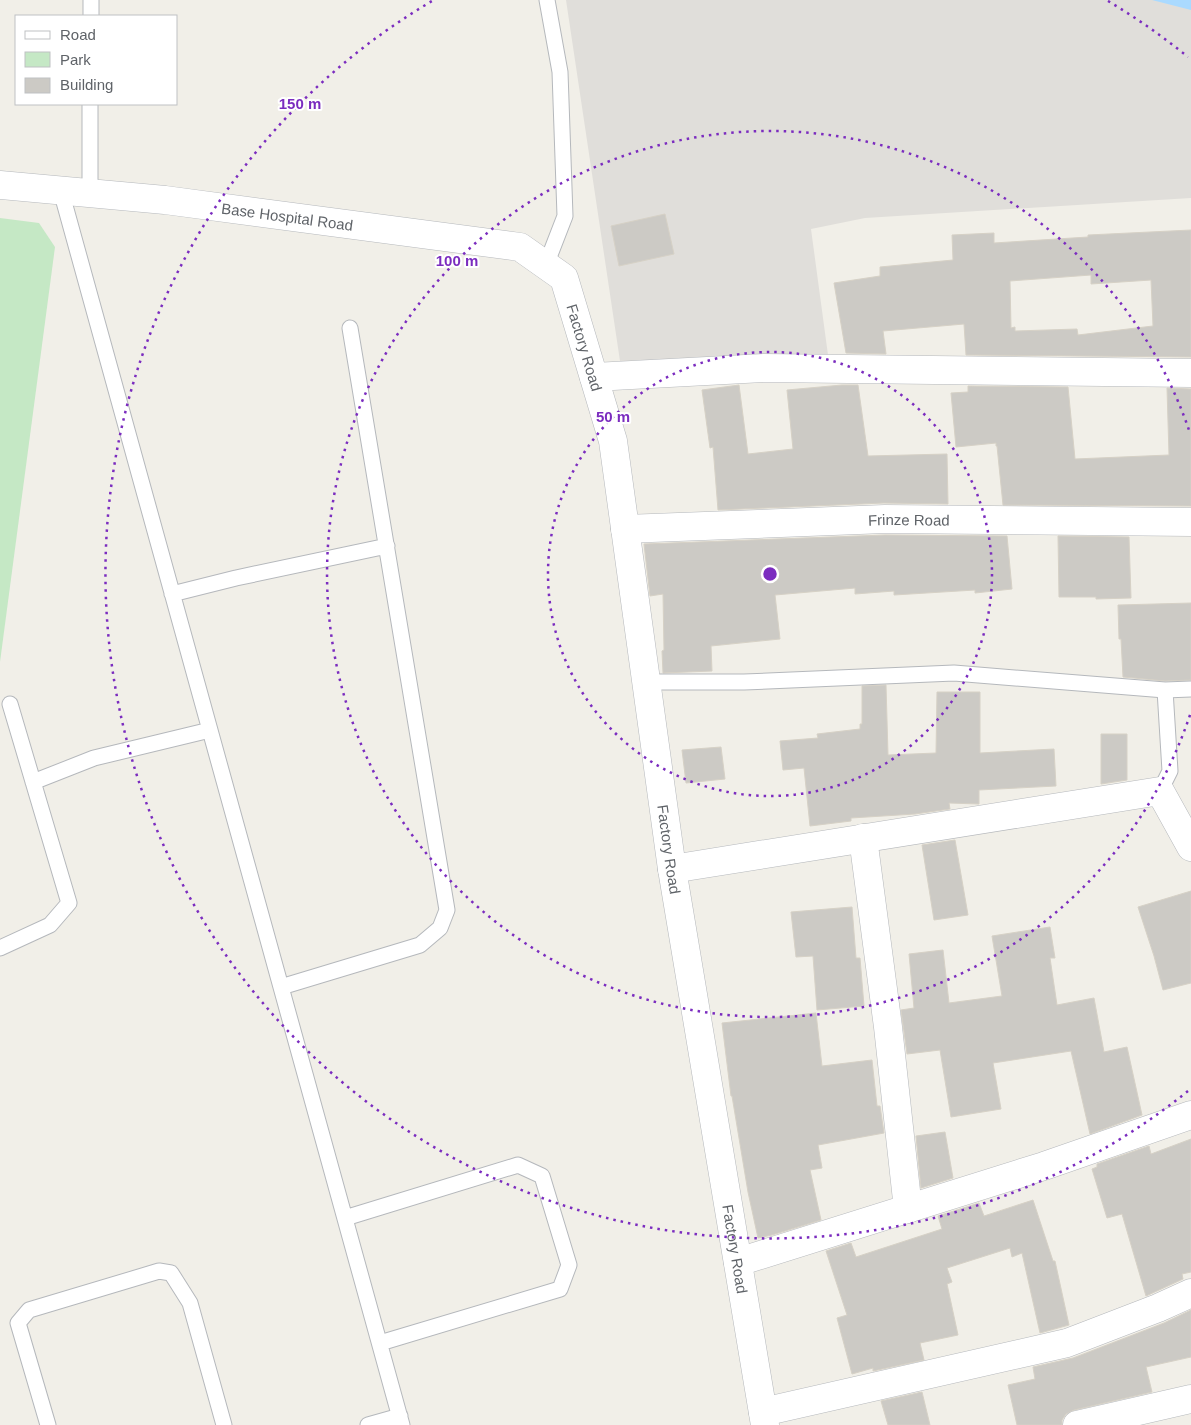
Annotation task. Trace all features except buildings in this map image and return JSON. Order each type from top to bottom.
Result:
[{"type":"street","name":"Base Hospital Road","points":[[0,185],[165,200],[520,246],[555,271]]},
{"type":"street","name":"Factory Road","points":[[555,271],[594,377],[613,441],[672,869],[764,1419]]},
{"type":"street","points":[[594,377],[764,368],[1191,373]]},
{"type":"street","name":"Frinze Road","points":[[625,529],[885,519],[1191,522]]},
{"type":"street","points":[[672,869],[1160,791],[1191,847]]},
{"type":"street","points":[[863,838],[888,1027],[908,1209]]},
{"type":"street","points":[[738,1262],[1044,1166],[1191,1116]]},
{"type":"street","points":[[764,1419],[1067,1343],[1158,1308],[1191,1293]]},
{"type":"street","points":[[1077,1425],[1191,1398]]},
{"type":"lane","points":[[91,0],[91,15]]},
{"type":"lane","points":[[547,0],[560,72],[566,216],[555,271]]},
{"type":"lane","points":[[90,105],[90,193]]},
{"type":"lane","points":[[61,191],[401,1421],[368,1425]]},
{"type":"lane","points":[[281,987],[420,946],[440,928],[447,910],[350,328]]},
{"type":"lane","points":[[172,594],[236,578],[387,546]]},
{"type":"lane","points":[[646,682],[744,682],[954,674],[1165,690],[1191,689]]},
{"type":"lane","points":[[1160,791],[1170,771],[1165,690]]},
{"type":"lane","points":[[0,948],[50,925],[69,903],[10,704]]},
{"type":"lane","points":[[33,782],[94,758],[210,730]]},
{"type":"lane","points":[[345,1218],[518,1165],[542,1176],[568,1265],[560,1289],[380,1343]]},
{"type":"lane","points":[[48,1425],[18,1323],[29,1310],[159,1271],[171,1273],[190,1303],[224,1425]]},
{"type":"shaded area","points":[[566,0],[1191,0],[1191,198],[865,218],[811,229],[828,355],[620,361]]},
{"type":"green space","points":[[0,218],[39,223],[55,247],[0,662]]},
{"type":"water","points":[[1152,0],[1191,0],[1191,10]]}]
